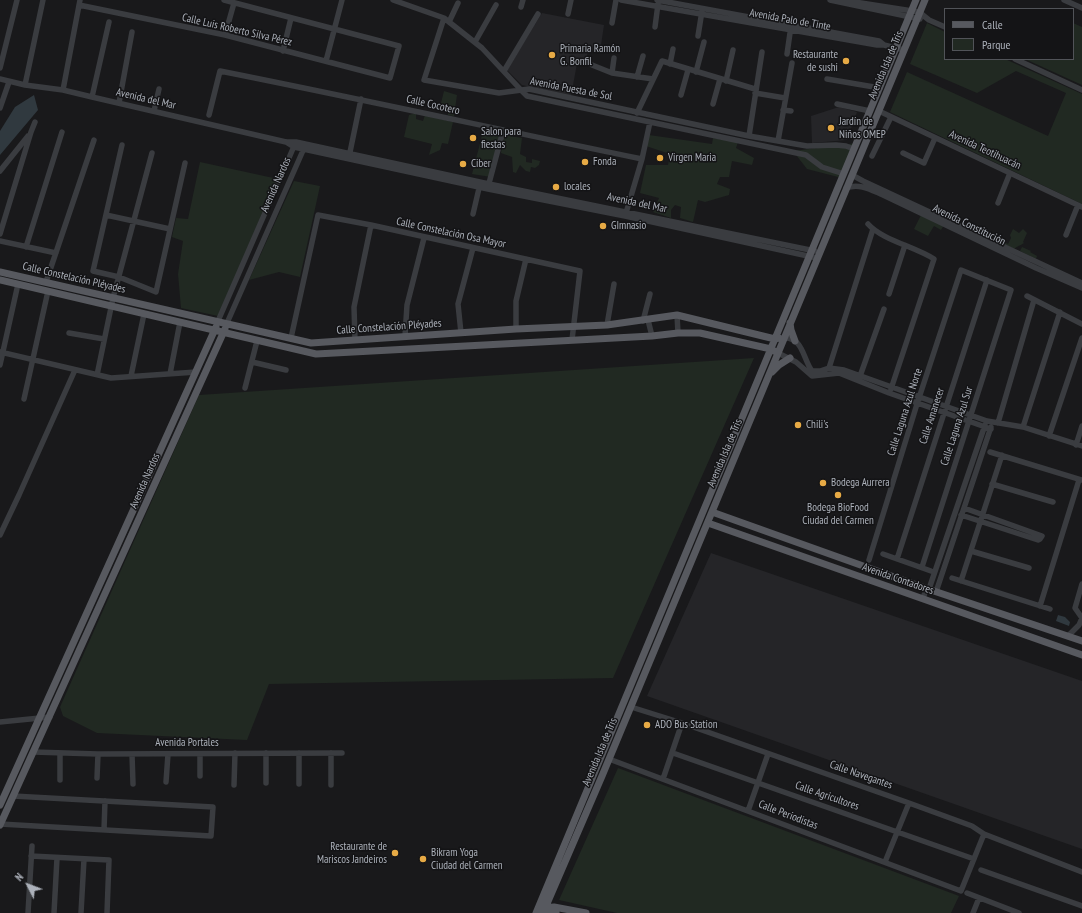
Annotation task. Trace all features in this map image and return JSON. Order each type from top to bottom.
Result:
[{"type":"main road","name":"Avenida Isla de Tris","points":[[540,911],[543,894],[775,339],[852,175],[879,111],[904,50],[914,15],[916,0]]},
{"type":"main road","name":"Avenida Isla de Tris","points":[[540,911],[552,892],[609,759],[770,373],[790,323],[844,174],[896,48],[924,0]]},
{"type":"main road","points":[[854,149],[860,156]]},
{"type":"main road","name":"Calle Constelación Pléyades","points":[[0,272],[311,343],[516,329],[607,325],[677,315],[775,339],[784,338]]},
{"type":"main road","name":"Calle Constelación Pléyades","points":[[0,280],[316,354],[652,336],[678,333],[700,333],[771,349],[778,353]]},
{"type":"main road","name":"Avenida Nardos","points":[[0,805],[218,322]]},
{"type":"main road","points":[[790,323],[791,330],[796,341]]},
{"type":"main road","name":"Avenida Nardos","points":[[0,825],[227,324]]},
{"type":"main road","points":[[770,373],[790,358]]},
{"type":"main road","name":"Avenida Contadores","points":[[712,512],[1082,641]]},
{"type":"main road","name":"Avenida Contadores","points":[[708,523],[1082,654]]},
{"type":"main road","points":[[552,892],[554,900],[564,909]]},
{"type":"main road","points":[[540,911],[554,907],[586,913]]},
{"type":"main road","points":[[540,911],[556,913]]},
{"type":"street","points":[[0,68],[16,0]]},
{"type":"street","points":[[25,85],[43,0]]},
{"type":"street","points":[[224,0],[335,29]]},
{"type":"street","points":[[326,61],[342,0]]},
{"type":"street","points":[[393,0],[444,18],[482,48],[520,90]]},
{"type":"street","points":[[521,7],[522,0]]},
{"type":"street","points":[[568,14],[571,0]]},
{"type":"street","points":[[612,23],[616,0]]},
{"type":"street","name":"Avenida Palo de Tinte","points":[[621,0],[658,2],[791,27],[879,41],[884,45],[904,50]]},
{"type":"street","points":[[830,0],[914,15]]},
{"type":"street","points":[[842,0],[914,15],[944,27]]},
{"type":"street","points":[[1064,0],[1082,8]]},
{"type":"street","points":[[63,90],[80,2]]},
{"type":"street","name":"Calle Luis Roberto Silva Pérez","points":[[80,2],[225,36],[390,78],[399,46],[335,29]]},
{"type":"street","points":[[655,28],[658,2]]},
{"type":"street","points":[[225,36],[234,3]]},
{"type":"street","points":[[449,22],[458,3]]},
{"type":"street","points":[[475,42],[496,5]]},
{"type":"street","points":[[698,36],[702,11]]},
{"type":"street","points":[[504,71],[538,14]]},
{"type":"street","points":[[283,51],[291,18]]},
{"type":"street","points":[[444,18],[424,80],[499,93],[520,90]]},
{"type":"street","points":[[92,97],[109,22]]},
{"type":"street","points":[[787,54],[791,27]]},
{"type":"street","points":[[119,103],[132,32]]},
{"type":"street","points":[[696,72],[704,42]]},
{"type":"street","points":[[670,64],[673,49]]},
{"type":"street","points":[[713,104],[733,50]]},
{"type":"street","points":[[749,136],[762,52]]},
{"type":"street","points":[[637,77],[643,56]]},
{"type":"street","points":[[612,73],[614,58]]},
{"type":"street","points":[[1017,60],[1082,90]]},
{"type":"street","points":[[637,113],[662,61],[755,91],[785,98]]},
{"type":"street","points":[[778,141],[792,63]]},
{"type":"street","points":[[592,65],[612,73],[653,79]]},
{"type":"street","points":[[681,95],[688,70]]},
{"type":"street","name":"Calle Cocotero","points":[[209,115],[220,71],[361,99],[503,131],[642,159]]},
{"type":"street","name":"Avenida del Mar","points":[[0,79],[25,85],[63,90],[286,142],[480,184],[523,196],[626,213]]},
{"type":"street","points":[[827,79],[880,88]]},
{"type":"street","points":[[0,108],[9,82]]},
{"type":"street","points":[[154,111],[160,89]]},
{"type":"street","name":"Avenida Puesta de Sol","points":[[520,90],[527,96],[594,103],[749,136],[807,146],[836,145],[854,149]]},
{"type":"street","name":"Avenida Puesta de Sol","points":[[555,98],[592,110],[806,154],[822,167],[844,174]]},
{"type":"street","points":[[349,156],[361,99]]},
{"type":"street","points":[[592,110],[594,103]]},
{"type":"street","points":[[837,104],[870,111]]},
{"type":"street","points":[[625,117],[626,110]]},
{"type":"street","points":[[783,110],[791,111]]},
{"type":"street","name":"Avenida Teotihuacán","points":[[879,111],[1080,206]]},
{"type":"street","points":[[872,156],[891,117]]},
{"type":"street","points":[[0,234],[35,122]]},
{"type":"street","points":[[626,213],[642,159],[650,122]]},
{"type":"street","points":[[488,186],[503,131]]},
{"type":"street","points":[[0,171],[31,132]]},
{"type":"street","points":[[26,247],[62,132]]},
{"type":"street","points":[[903,153],[924,163],[935,138]]},
{"type":"street","points":[[46,282],[94,140]]},
{"type":"street","name":"Avenida Nardos","points":[[218,322],[295,144]]},
{"type":"street","points":[[122,145],[93,271],[118,277],[156,292],[185,163]]},
{"type":"street","name":"Avenida Nardos","points":[[227,324],[305,146]]},
{"type":"street","points":[[806,154],[807,146]]},
{"type":"street","points":[[97,375],[118,277],[152,153]]},
{"type":"street","points":[[998,203],[1010,173]]},
{"type":"street","name":"Avenida Constitución","points":[[852,175],[871,187],[962,230],[1064,277],[1082,283]]},
{"type":"street","points":[[473,214],[480,184]]},
{"type":"street","name":"Avenida del Mar","points":[[488,186],[626,213],[814,254]]},
{"type":"street","name":"Avenida Constitución","points":[[846,188],[853,186],[871,187]]},
{"type":"street","points":[[521,203],[523,196]]},
{"type":"street","points":[[1066,235],[1080,206]]},
{"type":"street","points":[[106,215],[170,229]]},
{"type":"street","name":"Calle Constelación Osa Mayor","points":[[291,338],[318,215],[371,225],[424,238],[580,271],[573,326]]},
{"type":"street","points":[[868,224],[873,229],[934,259],[890,390]]},
{"type":"street","points":[[355,340],[354,307],[371,225]]},
{"type":"street","points":[[829,368],[873,229]]},
{"type":"street","points":[[405,336],[407,305],[424,238]]},
{"type":"street","points":[[0,241],[56,253]]},
{"type":"street","points":[[889,294],[905,245]]},
{"type":"street","points":[[461,333],[458,304],[473,248]]},
{"type":"street","points":[[516,329],[516,301],[526,260]]},
{"type":"street","name":"Calle Laguna Azul Norte","points":[[869,560],[918,401],[961,270],[987,280]]},
{"type":"street","name":"Avenida Constitución","points":[[1064,277],[1082,288]]},
{"type":"street","name":"Calle Laguna Azul Sur","points":[[922,568],[1011,290],[987,280]]},
{"type":"street","name":"Calle Amanecer","points":[[896,559],[987,280]]},
{"type":"street","points":[[0,365],[1,353],[18,284]]},
{"type":"street","points":[[607,325],[614,284]]},
{"type":"street","points":[[24,398],[48,291]]},
{"type":"street","points":[[650,294],[645,320],[652,336]]},
{"type":"street","points":[[1027,296],[1082,324]]},
{"type":"street","points":[[923,599],[925,592],[933,590],[1034,300]]},
{"type":"street","points":[[860,378],[884,310]]},
{"type":"street","points":[[1023,427],[1060,312]]},
{"type":"street","points":[[131,376],[144,314]]},
{"type":"street","points":[[677,315],[678,333]]},
{"type":"street","points":[[170,374],[180,322]]},
{"type":"street","points":[[572,340],[573,326]]},
{"type":"street","points":[[69,334],[104,339]]},
{"type":"street","points":[[784,338],[789,338],[796,341],[812,370],[820,371],[829,368],[844,370],[918,401],[990,425],[1023,427],[1079,445],[1082,426]]},
{"type":"street","points":[[1048,436],[1082,338]]},
{"type":"street","points":[[245,388],[257,340]]},
{"type":"street","points":[[310,353],[311,343]]},
{"type":"street","points":[[1,353],[111,378],[196,372]]},
{"type":"street","points":[[778,353],[790,358],[812,376],[839,373],[860,378]]},
{"type":"street","points":[[252,362],[286,370]]},
{"type":"street","points":[[0,535],[75,370]]},
{"type":"street","points":[[990,452],[1081,480],[1040,606]]},
{"type":"street","points":[[960,581],[1002,455]]},
{"type":"street","points":[[992,484],[1053,502]]},
{"type":"street","points":[[955,524],[964,508],[966,492]]},
{"type":"street","points":[[961,515],[1012,527],[964,508]]},
{"type":"street","points":[[971,551],[1028,568]]},
{"type":"street","points":[[883,554],[931,570]]},
{"type":"street","points":[[952,578],[1050,609]]},
{"type":"street","points":[[1068,636],[1079,625],[1082,618],[1075,608],[1082,584]]},
{"type":"street","name":"Calle Navegantes","points":[[631,707],[682,723],[909,802],[972,826],[984,834],[1082,872]]},
{"type":"street","points":[[0,722],[50,717]]},
{"type":"street","points":[[663,779],[682,723]]},
{"type":"street","name":"Avenida Portales","points":[[33,752],[98,754],[342,753]]},
{"type":"street","points":[[60,753],[60,780]]},
{"type":"street","points":[[234,785],[235,753]]},
{"type":"street","points":[[266,753],[266,783]]},
{"type":"street","points":[[298,784],[299,753]]},
{"type":"street","points":[[331,785],[332,753]]},
{"type":"street","name":"Calle Agricultores","points":[[672,753],[974,859]]},
{"type":"street","points":[[97,778],[98,754]]},
{"type":"street","points":[[132,754],[133,784]]},
{"type":"street","points":[[166,782],[168,754]]},
{"type":"street","points":[[200,754],[200,776]]},
{"type":"street","points":[[748,811],[768,754]]},
{"type":"street","name":"Calle Periodistas","points":[[609,759],[961,891],[974,859]]},
{"type":"street","points":[[0,825],[211,836],[213,807],[14,796]]},
{"type":"street","points":[[104,830],[105,801]]},
{"type":"street","points":[[885,862],[909,802]]},
{"type":"street","points":[[974,859],[984,834]]},
{"type":"street","points":[[28,913],[32,846]]},
{"type":"street","points":[[31,856],[110,860],[107,913]]},
{"type":"street","points":[[54,913],[57,858]]},
{"type":"street","points":[[81,913],[84,859]]},
{"type":"street","points":[[981,870],[1082,906]]},
{"type":"street","points":[[967,893],[1006,911],[1019,913]]},
{"type":"street","points":[[973,913],[978,898]]},
{"type":"shaded area","name":"Primaria Ramón G. Bonfil","points":[[542,13],[604,25],[600,52],[588,50],[586,62],[578,58],[571,96],[522,85],[507,70]]},
{"type":"shaded area","points":[[34,95],[38,110],[0,155],[0,131],[15,107]]},
{"type":"shaded area","name":"Jardín de Niños OMEP","points":[[839,107],[857,112],[847,140],[812,143],[811,116]]},
{"type":"shaded area","points":[[711,553],[1082,681],[1082,849],[647,696]]},
{"type":"shaded area","points":[[1058,615],[1065,617],[1070,622],[1069,626],[1056,621]]},
{"type":"green space","points":[[927,23],[944,32],[944,60],[1007,60],[1082,94],[1082,204],[890,112],[907,72],[1048,136],[1066,93],[1016,71],[977,93],[910,64]]},
{"type":"green space","points":[[1074,23],[1082,27],[1082,85],[1027,60],[1074,60]]},
{"type":"green space","points":[[444,91],[457,95],[454,116],[448,115],[448,108],[440,107]]},
{"type":"green space","points":[[416,113],[416,119],[423,121],[425,115],[453,122],[448,144],[442,143],[440,150],[429,155],[432,144],[404,137],[409,115]]},
{"type":"green space","points":[[482,127],[503,131],[491,177],[472,174],[483,132]]},
{"type":"green space","points":[[504,135],[522,138],[520,154],[526,157],[526,162],[532,163],[532,159],[540,161],[539,165],[535,168],[531,167],[530,172],[526,171],[520,165],[516,173],[513,172],[512,157],[501,153]]},
{"type":"green space","points":[[649,135],[712,144],[713,138],[738,142],[736,148],[754,158],[752,165],[732,161],[729,177],[720,177],[717,184],[730,189],[729,195],[705,202],[698,200],[693,222],[680,218],[681,207],[675,205],[671,210],[671,218],[653,212],[659,198],[640,193],[646,165],[668,165],[670,154],[646,146]]},
{"type":"green space","points":[[857,143],[842,178],[807,169],[793,151]]},
{"type":"green space","points":[[200,162],[278,179],[218,316],[181,308],[178,274],[183,241],[172,237],[176,218],[188,219]]},
{"type":"green space","points":[[294,181],[320,186],[300,277],[279,272],[249,280]]},
{"type":"green space","points":[[921,215],[944,225],[941,230],[934,226],[928,236],[914,229]]},
{"type":"green space","points":[[1013,229],[1019,233],[1023,229],[1027,233],[1023,242],[1024,243],[1014,249],[986,235],[987,234],[1008,244]]},
{"type":"green space","points":[[1022,247],[1031,251],[1030,252],[1037,256],[1036,259],[1020,251]]},
{"type":"green space","points":[[754,358],[613,678],[269,684],[247,740],[97,733],[63,716],[60,707],[199,395]]},
{"type":"green space","points":[[618,768],[959,896],[951,913],[617,913],[559,900]]},
{"type":"place","name":"Primaria Ramón G. Bonfil","points":[[552,55]]},
{"type":"place","name":"Restaurante de sushi","points":[[846,61]]},
{"type":"place","name":"Jardín de Niños OMEP","points":[[831,128]]},
{"type":"place","name":"Salon para fiestas","points":[[473,138]]},
{"type":"place","name":"Virgen Maria","points":[[660,158]]},
{"type":"place","name":"Fonda","points":[[585,162]]},
{"type":"place","name":"Ciber","points":[[463,164]]},
{"type":"place","name":"locales","points":[[556,187]]},
{"type":"place","name":"GImnasio","points":[[603,226]]},
{"type":"place","name":"Chili's","points":[[798,425]]},
{"type":"place","name":"Bodega Aurrera","points":[[823,483]]},
{"type":"place","name":"Bodega BioFood Ciudad del Carmen","points":[[838,495]]},
{"type":"place","name":"ADO Bus Station","points":[[647,725]]},
{"type":"place","name":"Restaurante de Mariscos Jandeiros","points":[[395,853]]},
{"type":"place","name":"Bikram Yoga Ciudad del Carmen","points":[[423,859]]}]
